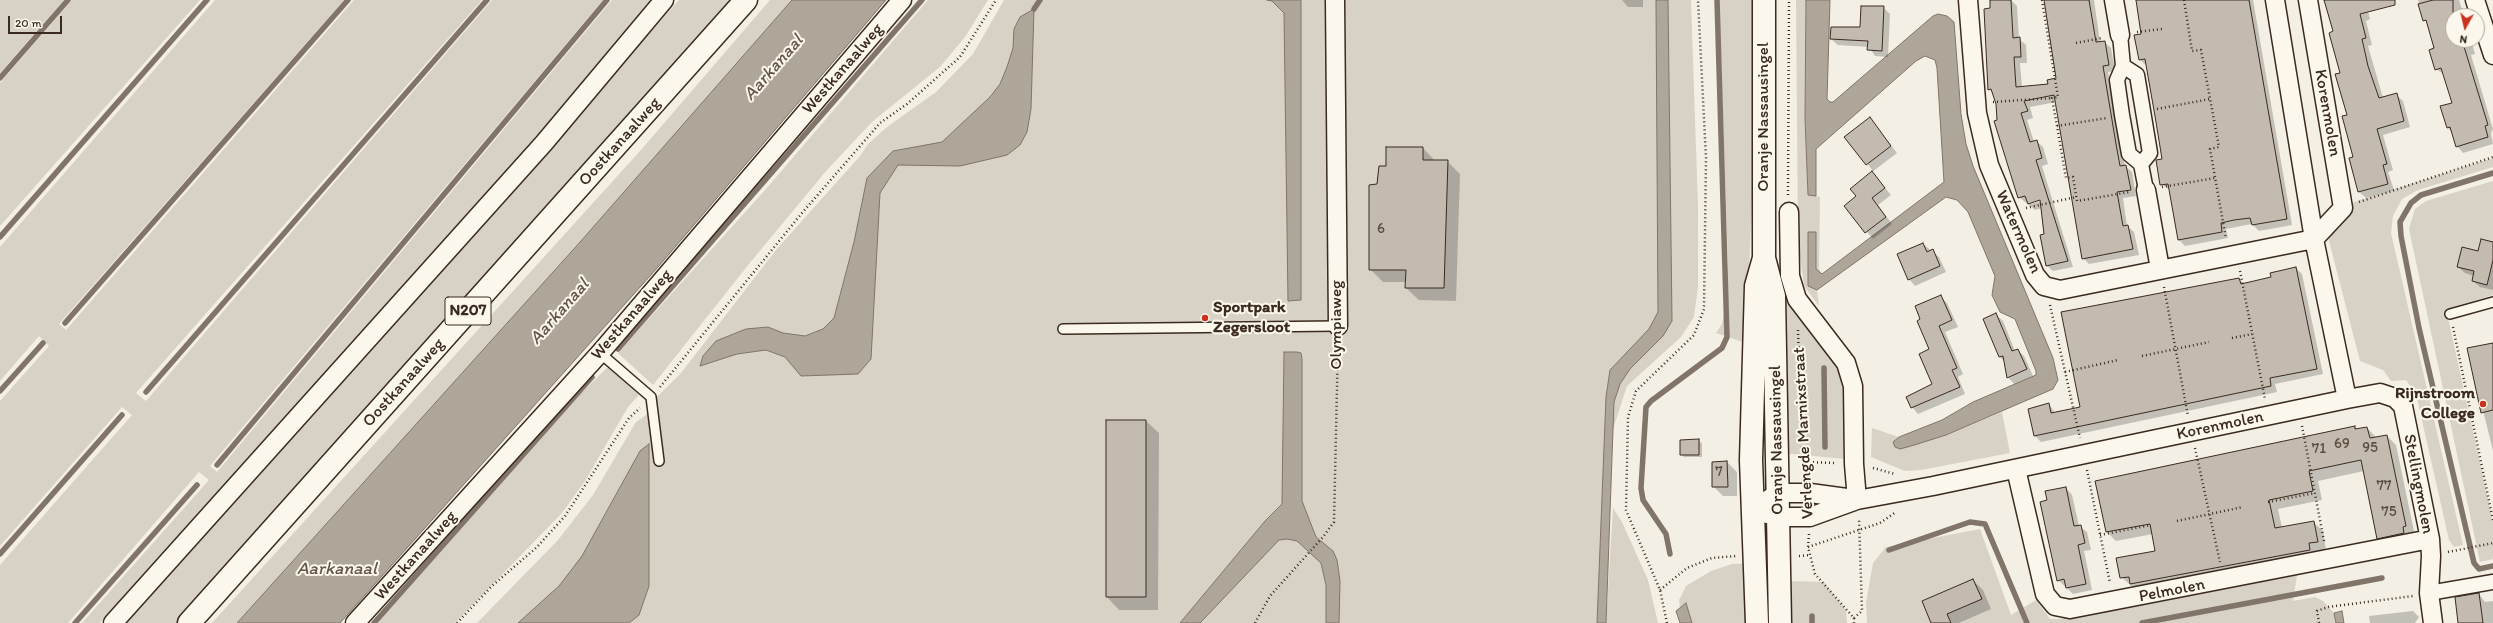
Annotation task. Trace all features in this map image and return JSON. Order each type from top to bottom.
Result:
[{"type":"main road","name":"Oostkanaalweg","points":[[189,623],[746,0]]},
{"type":"main road","name":"Oranje Nassausingel","points":[[1764,0],[1764,258],[1774,296],[1780,555],[1780,623]]},
{"type":"main road","name":"Oranje Nassausingel","points":[[1757,623],[1751,460],[1756,286],[1764,258]]},
{"type":"street","points":[[113,623],[544,143],[664,0]]},
{"type":"street","name":"Westkanaalweg","points":[[355,623],[600,353],[902,0]]},
{"type":"street","name":"Olympiaweg","points":[[1335,0],[1338,326]]},
{"type":"street","name":"Watermolen","points":[[1968,0],[1977,103],[1989,166],[2035,275],[2044,286],[2060,290],[2233,254],[2314,239]]},
{"type":"street","points":[[2114,0],[2120,35],[2123,66],[2116,80],[2127,146],[2129,154],[2141,164],[2160,269]]},
{"type":"street","name":"Korenmolen","points":[[1752,510],[1779,518],[1810,517],[1857,500],[2084,455],[2347,399],[2314,239],[2275,0]]},
{"type":"street","name":"Korenmolen","points":[[2308,0],[2343,208]]},
{"type":"street","points":[[2475,0],[2493,55]]},
{"type":"street","points":[[2123,66],[2137,75],[2150,153],[2141,164]]},
{"type":"street","points":[[2314,239],[2343,208]]},
{"type":"street","name":"Verlengde Marnixstraat","points":[[1789,212],[1790,276],[1797,299],[1846,363],[1853,386],[1854,464],[1857,500]]},
{"type":"street","name":"Stellingmolen","points":[[2347,399],[2380,393],[2395,398],[2403,406],[2430,539],[2431,556],[2429,593],[2433,623]]},
{"type":"street","name":"Pelmolen","points":[[2016,469],[2045,594],[2055,606],[2070,609],[2224,581],[2430,539]]},
{"type":"street","points":[[1752,510],[1778,493]]},
{"type":"street","name":"Korenmolen","points":[[1778,493],[1810,493],[1857,500]]},
{"type":"street","points":[[2429,593],[2493,582]]},
{"type":"lane","points":[[2450,314],[2493,302]]},
{"type":"lane","points":[[1063,329],[1338,326]]},
{"type":"lane","points":[[600,353],[651,397],[658,461]]},
{"type":"path","points":[[457,623],[492,586],[537,547],[565,516],[629,418],[651,397],[797,219],[880,123],[907,104],[960,57],[996,0]]},
{"type":"path","points":[[1667,623],[1660,590],[1626,510],[1628,417],[1636,391],[1694,335],[1704,309],[1706,158],[1698,0]]},
{"type":"path","name":"Oranje Nassausingel","points":[[1789,0],[1789,212]]},
{"type":"path","points":[[1977,103],[2058,97],[2042,0]]},
{"type":"path","points":[[2184,0],[2192,51],[2201,50],[2218,147],[2210,149],[2215,178],[2252,334],[2268,415]]},
{"type":"path","points":[[2052,98],[2066,178],[2073,177],[2077,201],[2215,178]]},
{"type":"path","points":[[2343,208],[2493,156]]},
{"type":"path","points":[[2010,214],[2035,205],[2076,197]]},
{"type":"path","points":[[2160,269],[2191,432],[2224,581]]},
{"type":"path","points":[[2053,288],[2050,308],[2084,455],[2113,602]]},
{"type":"path","name":"Verlengde Marnixstraat","points":[[1797,299],[1802,452],[1807,466],[1810,493]]},
{"type":"path","points":[[2450,314],[2493,520]]},
{"type":"path","name":"Olympiaweg","points":[[1255,623],[1270,596],[1308,552],[1323,538],[1334,522],[1338,326]]},
{"type":"path","points":[[2232,338],[2252,334]]},
{"type":"path","points":[[2142,356],[2209,342]]},
{"type":"path","points":[[2065,372],[2118,360]]},
{"type":"path","points":[[2299,409],[2328,559]]},
{"type":"path","points":[[2268,502],[2315,493]]},
{"type":"path","points":[[1854,623],[1854,618],[1862,611],[1860,530],[1857,500]]},
{"type":"path","points":[[2177,521],[2243,507]]},
{"type":"path","points":[[1808,547],[1880,523],[1898,511]]},
{"type":"path","name":"Verlengde Marnixstraat","points":[[1810,517],[1808,547],[1815,574],[1854,618]]},
{"type":"path","points":[[2100,535],[2151,525]]},
{"type":"path","points":[[2452,551],[2493,543]]},
{"type":"path","points":[[1780,555],[1810,556]]},
{"type":"path","points":[[1660,590],[1687,568],[1712,558],[1754,556]]},
{"type":"path","points":[[2319,623],[2317,611],[2328,607],[2429,593]]},
{"type":"shaded area","points":[[0,0],[64,0],[0,73]]},
{"type":"shaded area","points":[[72,0],[200,0],[0,226],[0,83]]},
{"type":"shaded area","points":[[215,0],[344,0],[59,324],[66,330],[354,0],[482,0],[136,393],[146,401],[492,0],[603,0],[210,466],[217,472],[612,0],[659,0],[614,54],[100,623],[82,623],[209,480],[199,472],[68,623],[0,623],[0,565],[132,415],[122,407],[0,546],[0,401],[49,346],[39,336],[0,381],[0,247]]},
{"type":"shaded area","points":[[679,0],[731,0],[585,169],[183,623],[125,623]]},
{"type":"shaded area","points":[[770,0],[792,0],[581,241],[237,623],[212,623],[641,150]]},
{"type":"shaded area","points":[[928,0],[988,0],[965,37],[940,67],[873,121],[826,171],[749,264],[653,385],[618,353],[766,189]]},
{"type":"shaded area","name":"Sportpark Zegersloot","points":[[1004,0],[1691,0],[1698,208],[1698,287],[1694,317],[1681,337],[1627,386],[1607,448],[1605,623],[477,623],[558,540],[593,495],[636,422],[646,415],[658,396],[681,373],[776,250],[860,156],[868,144],[887,127],[936,92],[973,54]]},
{"type":"shaded area","points":[[1719,0],[1754,0],[1756,99],[1746,343],[1716,333],[1722,324],[1726,303],[1728,263]]},
{"type":"shaded area","points":[[1796,0],[1806,0],[1805,118],[1808,194],[1820,197],[1819,268],[1821,274],[1816,270],[1816,232],[1808,232],[1808,286],[1817,290],[1819,306],[1804,286],[1798,241]]},
{"type":"shaded area","points":[[2493,158],[2493,167],[2418,190],[2402,199],[2393,216],[2391,233],[2463,545],[2454,547],[2449,540],[2416,394],[2406,380],[2391,381],[2383,370],[2360,361],[2328,237],[2348,204]]},
{"type":"shaded area","points":[[2493,181],[2493,295],[2446,309],[2493,522],[2493,559],[2480,562],[2409,229],[2415,209],[2426,201]]},
{"type":"shaded area","points":[[1783,296],[1802,321],[1833,346],[1842,360],[1846,405],[1845,459],[1782,453]]},
{"type":"shaded area","points":[[608,367],[639,395],[628,407],[585,481],[562,513],[455,623],[378,623],[574,400]]},
{"type":"shaded area","points":[[2002,412],[2010,453],[1921,470],[1905,471],[1871,457],[1872,428],[1899,437],[1895,439],[1946,435]]},
{"type":"shaded area","points":[[1613,508],[1622,522],[1648,580],[1658,623],[1606,623]]},
{"type":"shaded area","points":[[1980,529],[2011,615],[2036,600],[2050,619],[2059,619],[2297,575],[2293,601],[2315,597],[2323,601],[2334,613],[2336,623],[1867,623],[1866,603],[1873,563],[1886,547]]},
{"type":"shaded area","points":[[1756,563],[1758,623],[1682,623],[1679,600],[1686,586],[1711,571],[1732,564]]},
{"type":"shaded area","points":[[1787,581],[1824,582],[1846,610],[1847,623],[1787,623]]},
{"type":"water","name":"Aarkanaal","points":[[792,0],[886,0],[658,267],[340,623],[237,623],[581,241]]},
{"type":"water","points":[[1267,0],[1301,0],[1301,300],[1288,301],[1284,13],[1272,1]]},
{"type":"water","points":[[1656,0],[1668,0],[1672,321],[1663,336],[1630,369],[1620,384],[1614,402],[1606,623],[1597,623],[1606,397],[1610,370],[1649,329],[1658,312]]},
{"type":"water","points":[[1806,0],[1830,0],[1827,99],[1830,102],[1833,102],[1933,16],[1938,14],[1947,16],[1954,22],[1961,114],[1966,144],[1973,166],[2053,358],[2058,380],[2053,389],[1946,435],[1900,449],[1895,447],[1893,442],[1899,437],[1942,420],[1973,402],[2036,375],[2036,371],[2015,319],[2000,312],[1992,295],[1995,276],[1968,212],[1957,200],[1946,197],[1817,290],[1808,286],[1808,232],[1816,232],[1816,269],[1822,274],[1944,182],[1937,68],[1935,60],[1925,56],[1916,61],[1816,149],[1816,196],[1808,195],[1805,118]]},
{"type":"water","points":[[1034,9],[1031,109],[1027,132],[1020,145],[1007,155],[960,166],[898,165],[880,193],[871,359],[858,374],[801,376],[785,357],[766,350],[737,354],[700,366],[703,356],[716,341],[746,329],[768,327],[783,333],[805,336],[823,329],[834,318],[854,242],[867,178],[893,151],[942,142],[990,97],[1000,84],[1007,67],[1013,48],[1014,29],[1020,17]]},
{"type":"water","points":[[1284,352],[1301,353],[1302,501],[1316,537],[1333,551],[1337,560],[1340,581],[1339,623],[1326,623],[1326,585],[1321,563],[1297,541],[1287,539],[1279,540],[1200,623],[1180,623],[1265,521],[1282,504]]},
{"type":"water","points":[[649,444],[649,586],[639,615],[629,623],[518,623],[559,586],[582,556],[640,451]]},
{"type":"water","points":[[1686,603],[1692,623],[1680,623],[1676,611]]},
{"type":"water","points":[[2342,611],[2344,623],[2336,623],[2334,613]]},
{"type":"building","points":[[1990,0],[2011,0],[2013,38],[2020,37],[2021,57],[2014,57],[2016,87],[2048,84],[2047,80],[2056,78],[2044,0],[2089,0],[2096,42],[2105,41],[2109,65],[2103,66],[2116,144],[2120,166],[2126,165],[2131,190],[2117,192],[2123,226],[2128,225],[2133,249],[2082,259],[2054,95],[2024,101],[2028,111],[2021,113],[2030,142],[2037,140],[2042,158],[2036,160],[2068,261],[2046,266],[2040,235],[2044,234],[2040,200],[2028,204],[2025,196],[2018,198],[1994,121],[1997,120],[1996,104],[1991,89],[1988,90],[1984,9],[1990,8]]},
{"type":"building","points":[[2136,0],[2249,0],[2287,219],[2252,225],[2250,218],[2234,220],[2221,223],[2222,232],[2178,240],[2168,184],[2160,185],[2156,160],[2162,159],[2156,122],[2145,59],[2139,60],[2134,35],[2141,34]]},
{"type":"building","points":[[2324,0],[2395,0],[2395,5],[2360,14],[2366,38],[2362,39],[2368,66],[2379,98],[2397,93],[2404,121],[2377,129],[2387,164],[2383,165],[2388,184],[2358,192],[2349,158],[2353,157],[2342,116],[2347,115],[2335,74],[2340,73],[2329,33],[2333,31]]},
{"type":"building","points":[[2433,0],[2453,0],[2453,8],[2445,8],[2445,48],[2464,48],[2488,125],[2485,126],[2488,137],[2456,147],[2450,127],[2447,128],[2440,106],[2452,103],[2441,68],[2435,70],[2429,50],[2434,48],[2426,20],[2423,21],[2418,4]]},
{"type":"building","points":[[1861,6],[1884,6],[1882,51],[1867,50],[1868,41],[1830,39],[1831,27],[1860,27]]},
{"type":"building","points":[[1870,117],[1891,146],[1866,165],[1844,137]]},
{"type":"building","points":[[1386,147],[1423,147],[1423,160],[1448,160],[1444,288],[1405,288],[1406,270],[1369,270],[1369,185],[1377,184],[1379,166],[1386,166]]},
{"type":"building","points":[[1872,171],[1885,188],[1872,198],[1886,217],[1865,233],[1844,206],[1856,196],[1850,189]]},
{"type":"building","points":[[2481,239],[2493,242],[2493,260],[2487,285],[2472,281],[2474,271],[2457,267],[2462,247],[2478,251]]},
{"type":"building","points":[[1923,243],[1927,252],[1933,249],[1940,266],[1908,280],[1897,254]]},
{"type":"building","points":[[2296,267],[2317,369],[2270,378],[2271,386],[2034,436],[2028,409],[2049,403],[2051,413],[2080,407],[2061,312],[2239,278],[2241,284],[2271,277],[2270,273]]},
{"type":"building","points":[[1941,295],[1952,320],[1939,326],[1957,368],[1952,370],[1960,387],[1911,408],[1906,397],[1932,384],[1919,354],[1929,349],[1917,321],[1920,319],[1915,306]]},
{"type":"building","points":[[1996,313],[2012,351],[2018,349],[2027,369],[2007,378],[2003,356],[1999,357],[1983,319]]},
{"type":"building","points":[[2493,343],[2493,410],[2481,413],[2467,348]]},
{"type":"building","points":[[1106,420],[1146,420],[1146,597],[1106,597]]},
{"type":"building","points":[[2355,426],[2355,429],[2367,427],[2370,438],[2387,435],[2406,526],[2403,527],[2404,533],[2377,539],[2361,460],[2309,471],[2313,491],[2269,500],[2275,528],[2314,521],[2318,542],[2309,543],[2310,550],[2130,584],[2129,577],[2120,578],[2116,558],[2155,551],[2150,524],[2106,532],[2095,481]]},
{"type":"building","points":[[1699,439],[1699,455],[1680,455],[1680,440]]},
{"type":"building","points":[[1727,461],[1728,487],[1712,487],[1712,462]]},
{"type":"building","points":[[2066,487],[2074,526],[2081,525],[2085,543],[2078,545],[2086,584],[2066,588],[2064,579],[2057,581],[2040,502],[2047,500],[2045,491]]},
{"type":"building","points":[[1973,579],[1982,599],[1947,614],[1951,623],[1931,623],[1922,601]]},
{"type":"building","points":[[2479,593],[2483,623],[2458,623],[2455,597]]},
{"type":"waterway","points":[[0,78],[68,0]]},
{"type":"waterway","points":[[0,237],[207,0]]},
{"type":"waterway","points":[[65,323],[348,0]]},
{"type":"waterway","points":[[146,392],[487,0]]},
{"type":"waterway","points":[[217,465],[607,0]]},
{"type":"waterway","points":[[618,349],[922,0]]},
{"type":"waterway","points":[[1034,9],[1040,0]]},
{"type":"waterway","points":[[1670,554],[1666,534],[1643,500],[1641,488],[1646,407],[1651,401],[1722,348],[1727,337],[1717,0]]},
{"type":"waterway","points":[[2493,173],[2421,195],[2411,203],[2400,222],[2401,236],[2419,328],[2474,563],[2479,569],[2493,566]]},
{"type":"waterway","points":[[0,391],[43,343]]},
{"type":"waterway","points":[[1824,368],[1825,447]]},
{"type":"waterway","points":[[374,623],[592,377]]},
{"type":"waterway","points":[[0,554],[122,415]]},
{"type":"waterway","points":[[75,623],[197,485]]},
{"type":"waterway","points":[[1889,550],[1970,522],[1985,524],[2027,623]]},
{"type":"waterway","points":[[2142,623],[2382,578]]},
{"type":"waterway","points":[[1812,616],[1812,623]]},
{"type":"place","name":"Sportpark Zegersloot","points":[[1205,318]]},
{"type":"place","name":"Rijnstroom College","points":[[2483,404]]}]
